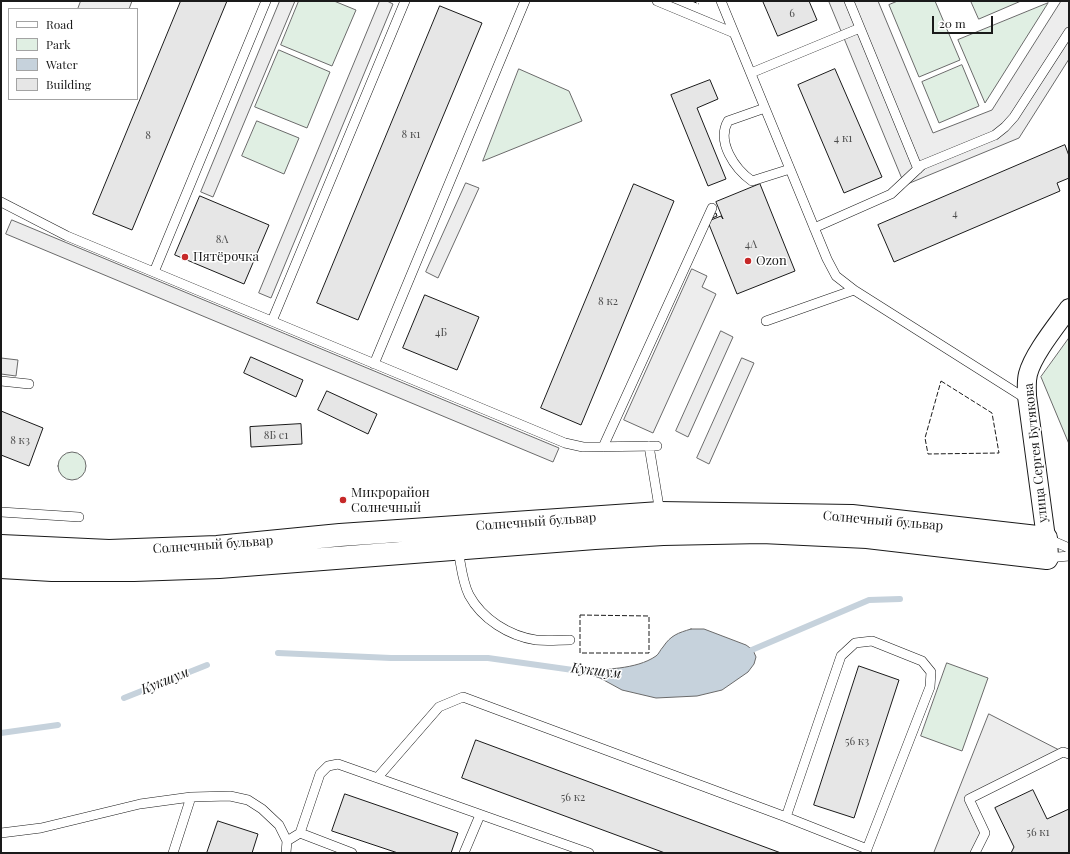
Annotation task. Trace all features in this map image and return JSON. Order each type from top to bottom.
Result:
[{"type":"street","name":"улица Сергея Бутякова","points":[[1046,548],[1026,384],[1030,368],[1034,360],[1069,308]]},
{"type":"street","name":"Солнечный бульвар","points":[[1,546],[109,551],[217,547],[340,536],[660,513],[852,516],[1046,548]]},
{"type":"street","points":[[660,513],[663,534]]},
{"type":"street","points":[[455,528],[458,550]]},
{"type":"street","name":"Солнечный бульвар","points":[[1,566],[67,570],[134,570],[218,567],[663,534],[762,532],[1046,548]]},
{"type":"lane","points":[[154,272],[266,1]]},
{"type":"lane","points":[[272,321],[405,1]]},
{"type":"lane","points":[[374,364],[525,1]]},
{"type":"lane","points":[[657,1],[734,33]]},
{"type":"lane","points":[[721,1],[831,268],[840,279],[854,290],[1028,400]]},
{"type":"lane","points":[[849,1],[918,169]]},
{"type":"lane","points":[[751,73],[860,28]]},
{"type":"lane","points":[[814,228],[891,194],[918,169],[930,162],[995,135],[1014,117],[1069,32]]},
{"type":"lane","points":[[765,108],[728,120],[724,138],[729,153],[734,164],[743,175],[752,181],[790,169]]},
{"type":"lane","points":[[1,202],[67,236],[565,443],[583,447],[653,446],[660,513]]},
{"type":"lane","points":[[603,447],[712,208]]},
{"type":"lane","points":[[766,321],[854,290]]},
{"type":"lane","points":[[1,381],[29,384]]},
{"type":"lane","points":[[1,512],[79,517]]},
{"type":"lane","name":"Солнечный бульвар","points":[[1046,548],[1069,548]]},
{"type":"lane","name":"Солнечный бульвар","points":[[1046,548],[1069,556]]},
{"type":"lane","points":[[458,550],[462,573],[469,594],[479,610],[495,624],[515,635],[536,640],[570,640]]},
{"type":"lane","points":[[378,777],[439,707],[463,697],[786,817],[866,851],[930,687],[931,672],[922,661],[872,641],[855,643],[841,656],[786,817]]},
{"type":"lane","points":[[975,853],[985,833],[969,799],[1063,752],[1069,754]]},
{"type":"lane","points":[[287,841],[300,833],[320,774],[328,766],[338,764],[589,853]]},
{"type":"lane","points":[[1,833],[41,828],[140,804],[191,797],[230,796],[248,800],[262,809],[279,825],[287,841],[286,853]]},
{"type":"lane","points":[[173,853],[191,797]]},
{"type":"lane","points":[[464,853],[480,815]]},
{"type":"lane","points":[[300,833],[352,853]]},
{"type":"green space","points":[[299,1],[334,1],[356,10],[332,66],[281,45]]},
{"type":"green space","points":[[898,1],[935,1],[960,60],[919,77],[889,5]]},
{"type":"green space","points":[[971,1],[1021,1],[979,19]]},
{"type":"green space","points":[[1048,3],[985,103],[958,40]]},
{"type":"green space","points":[[279,50],[330,72],[307,128],[255,107]]},
{"type":"green space","points":[[962,65],[979,106],[939,123],[922,82]]},
{"type":"green space","points":[[519,69],[569,91],[582,121],[483,161]]},
{"type":"green space","points":[[257,121],[299,138],[284,174],[242,156]]},
{"type":"green space","points":[[1069,338],[1069,444],[1041,377]]},
{"type":"green space","points":[[72,452],[78,453],[82,456],[85,460],[85,472],[82,476],[78,479],[72,480],[66,479],[62,476],[59,472],[58,466],[59,460],[62,456],[66,453]]},
{"type":"green space","points":[[947,663],[988,678],[962,751],[921,736]]},
{"type":"shaded area","points":[[81,1],[132,1],[129,8],[78,8]]},
{"type":"shaded area","points":[[280,1],[295,1],[213,197],[201,192]]},
{"type":"shaded area","points":[[380,1],[387,1],[393,4],[271,298],[259,293]]},
{"type":"shaded area","points":[[829,1],[878,1],[933,133],[992,110],[1061,1],[1069,1],[1069,59],[1019,138],[905,185]]},
{"type":"shaded area","points":[[466,183],[479,188],[438,278],[426,272]]},
{"type":"shaded area","points":[[12,220],[559,448],[553,462],[6,234]]},
{"type":"shaded area","points":[[692,269],[707,276],[702,287],[716,294],[653,433],[624,420]]},
{"type":"shaded area","points":[[721,331],[733,337],[688,437],[676,431]]},
{"type":"shaded area","points":[[1,358],[18,360],[16,376],[1,374]]},
{"type":"shaded area","points":[[742,358],[754,363],[709,464],[697,458]]},
{"type":"shaded area","points":[[989,714],[1063,752],[969,799],[985,833],[975,853],[934,853]]},
{"type":"water","points":[[691,629],[704,629],[746,645],[753,650],[756,657],[754,664],[748,672],[722,690],[697,696],[656,698],[622,690],[600,678],[580,671],[619,668],[648,661],[657,655],[672,637]]},
{"type":"building","points":[[181,1],[227,1],[132,230],[93,214]]},
{"type":"building","points":[[763,1],[809,1],[817,20],[778,36]]},
{"type":"building","points":[[440,6],[482,23],[358,320],[317,303]]},
{"type":"building","points":[[835,69],[882,177],[844,193],[798,85]]},
{"type":"building","points":[[710,80],[718,99],[697,108],[726,179],[708,186],[671,95]]},
{"type":"building","points":[[1065,145],[1069,156],[1069,178],[1057,183],[1060,191],[894,262],[878,225]]},
{"type":"building","points":[[634,184],[674,201],[581,425],[541,408]]},
{"type":"building","points":[[760,184],[795,271],[737,294],[706,217],[716,213],[717,216],[710,219],[711,220],[721,216],[723,219],[716,202]]},
{"type":"building","points":[[200,196],[269,225],[244,284],[175,255]]},
{"type":"building","points":[[425,295],[479,317],[457,370],[403,348]]},
{"type":"building","points":[[251,357],[303,380],[296,397],[244,373]]},
{"type":"building","points":[[327,391],[377,414],[368,434],[318,410]]},
{"type":"building","points":[[1,411],[43,428],[29,466],[1,455]]},
{"type":"building","points":[[301,424],[302,444],[251,447],[250,427]]},
{"type":"building","points":[[859,666],[899,680],[854,818],[814,805]]},
{"type":"building","points":[[476,740],[781,853],[665,853],[462,778]]},
{"type":"building","points":[[1033,790],[1047,819],[1069,809],[1069,853],[1011,853],[1014,847],[995,808]]},
{"type":"building","points":[[345,794],[458,833],[451,853],[398,853],[332,831]]},
{"type":"building","points":[[218,821],[258,834],[252,853],[207,853]]},
{"type":"waterway","name":"Кукшум","points":[[747,652],[869,600],[900,599]]},
{"type":"waterway","name":"Кукшум","points":[[278,653],[391,658],[488,658],[587,672]]},
{"type":"waterway","name":"Кукшум","points":[[124,698],[207,665]]},
{"type":"waterway","name":"Кукшум","points":[[1,733],[58,725]]},
{"type":"fence","points":[[692,1],[699,4]]},
{"type":"fence","points":[[941,381],[992,413],[999,453],[928,454],[925,438],[941,381]]},
{"type":"fence","points":[[580,615],[649,616],[649,653],[580,653],[580,615]]},
{"type":"place","name":"Пятёрочка","points":[[185,257]]},
{"type":"place","name":"Ozon","points":[[748,261]]},
{"type":"place","name":"Микрорайон Солнечный","points":[[343,500]]}]
